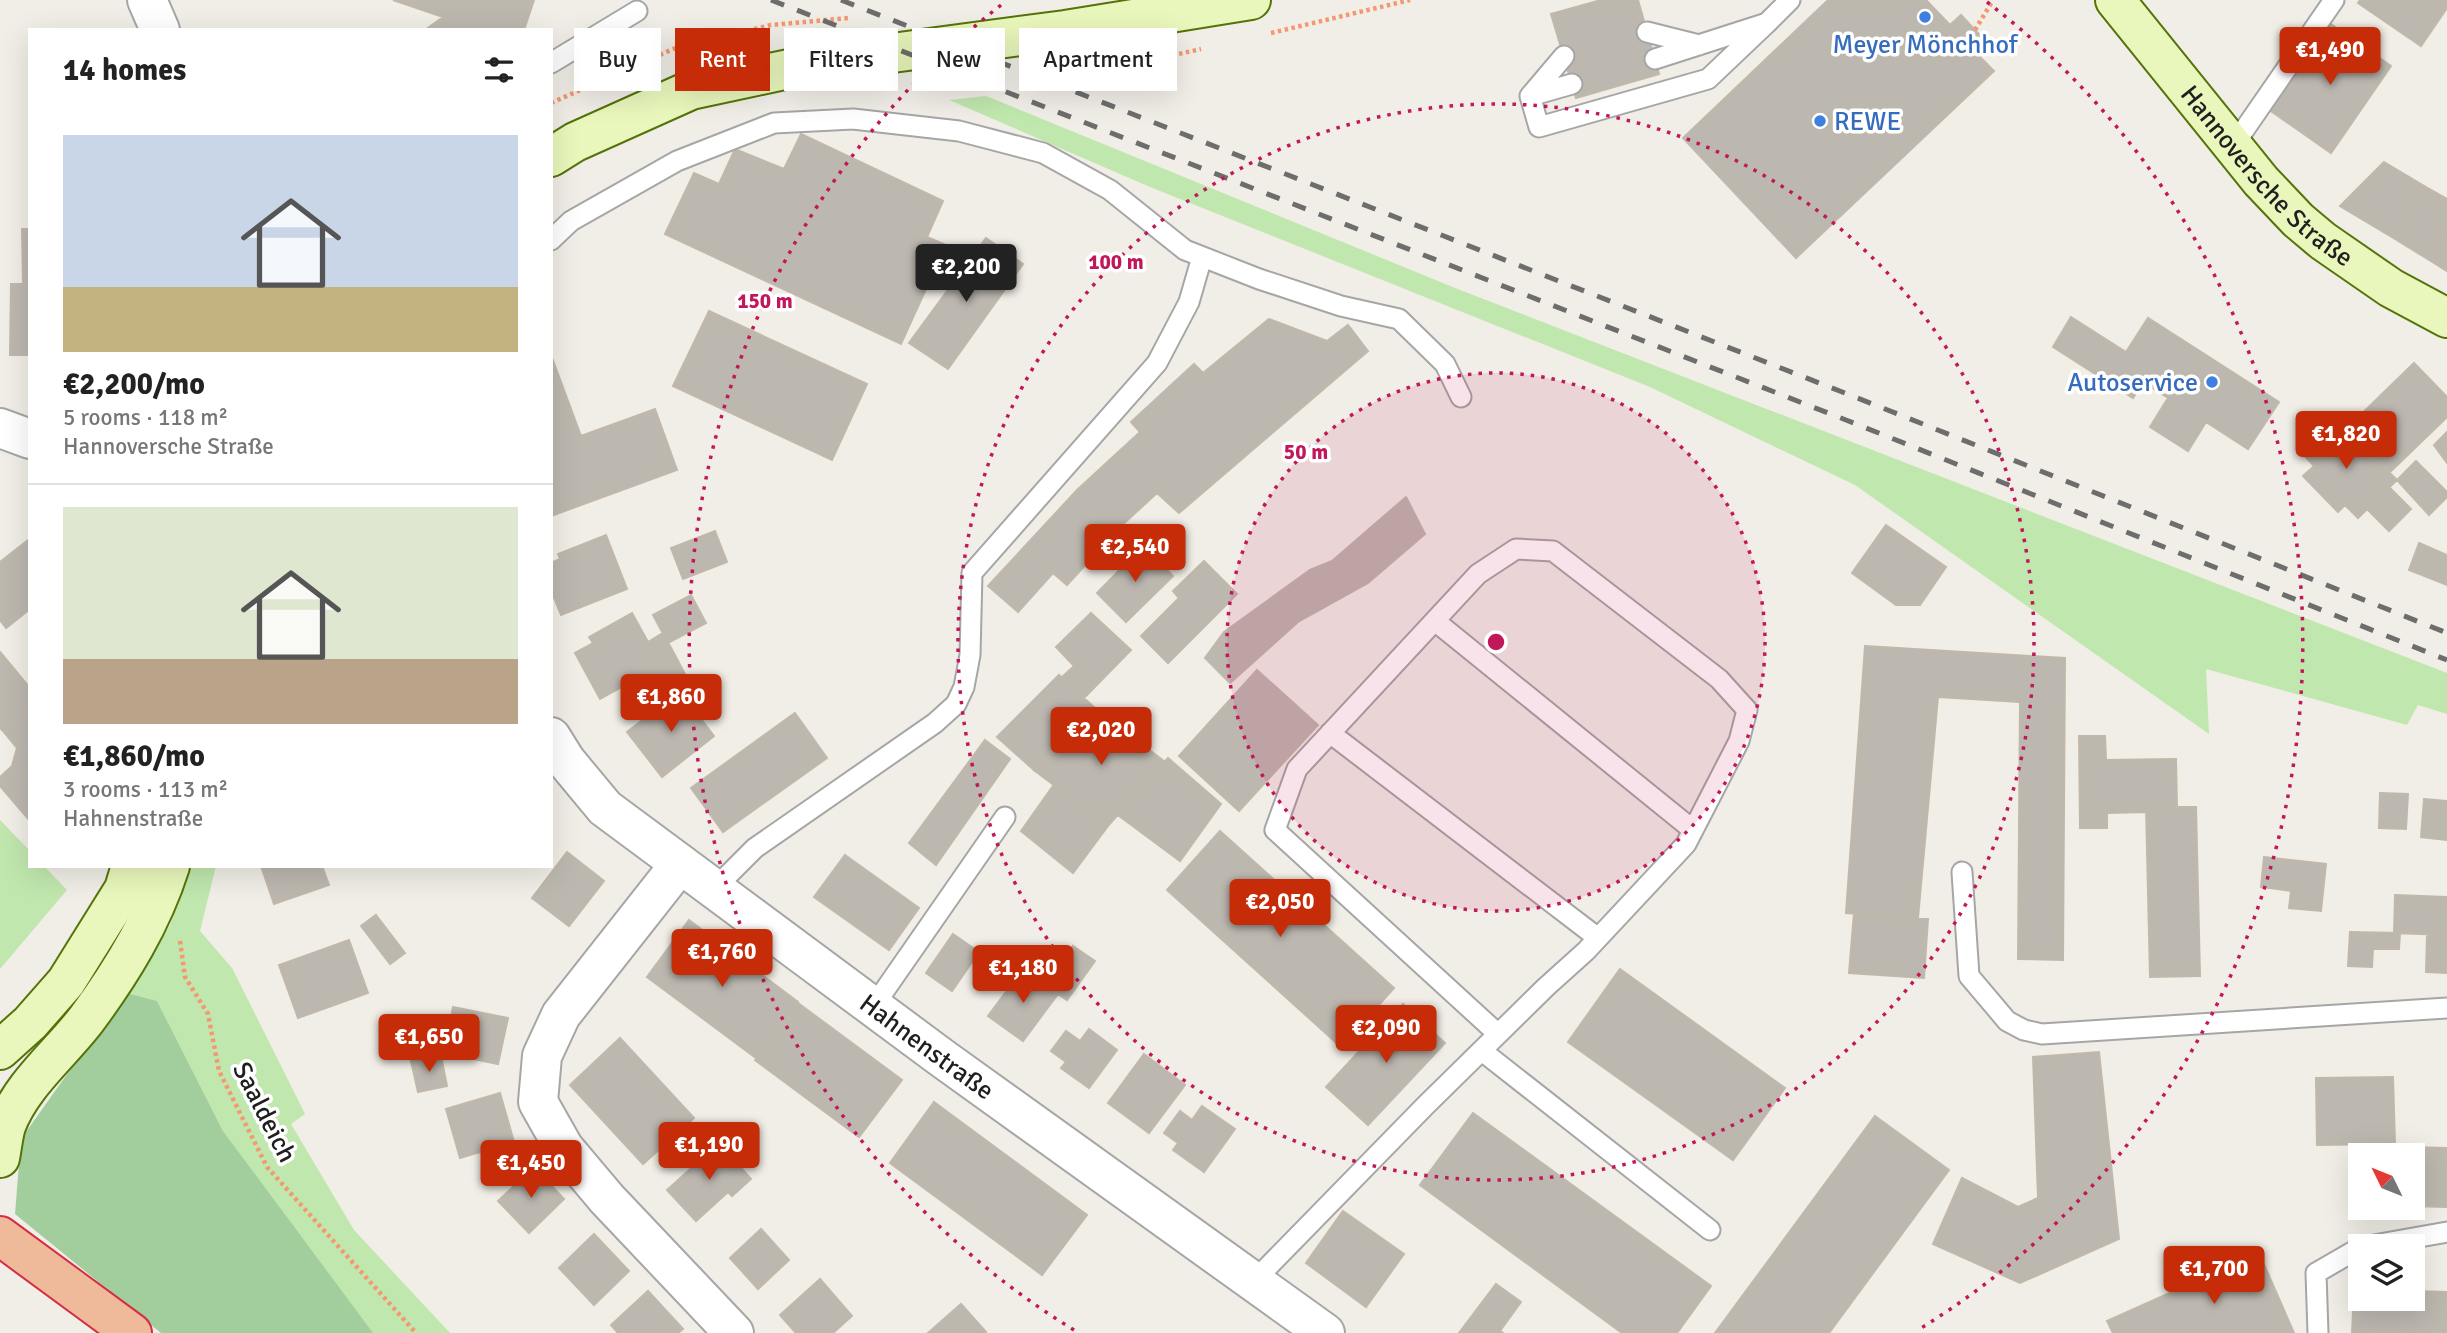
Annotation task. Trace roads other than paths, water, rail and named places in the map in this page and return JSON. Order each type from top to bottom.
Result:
[{"type":"highway","points":[[0,1236],[132,1333]]},
{"type":"main road","name":"Hannoversche Straße","points":[[2115,0],[2233,146],[2289,210],[2323,241],[2391,288],[2447,318]]},
{"type":"main road","points":[[559,155],[691,90],[817,62],[1065,30],[1257,17]]},
{"type":"main road","points":[[0,1050],[30,1023],[66,982],[124,889],[130,868]]},
{"type":"main road","points":[[0,1158],[6,1126],[21,1099],[85,1021],[126,961],[159,900],[169,868]]},
{"type":"street","points":[[147,0],[159,28]]},
{"type":"street","points":[[0,428],[28,438]]},
{"type":"street","name":"Hahnenstraße","points":[[553,740],[566,761],[605,808],[873,1007],[1325,1333]]},
{"type":"street","points":[[680,864],[561,1015],[542,1056],[538,1102],[564,1148],[607,1199],[734,1333]]},
{"type":"lane","points":[[1530,96],[1539,127],[1708,79],[1790,0]]},
{"type":"lane","points":[[2233,146],[2334,0]]},
{"type":"lane","points":[[553,62],[638,11]]},
{"type":"lane","points":[[1656,59],[1767,23]]},
{"type":"lane","points":[[1647,32],[1700,45]]},
{"type":"lane","points":[[1530,96],[1564,56]]},
{"type":"lane","points":[[1530,96],[1572,84]]},
{"type":"lane","points":[[553,238],[571,220],[677,161],[774,123],[853,118],[959,131],[1043,153],[1110,190],[1185,250],[1259,279],[1341,306],[1399,319],[1445,365],[1461,397]]},
{"type":"lane","points":[[714,890],[755,848],[935,723],[956,704],[964,687],[970,655],[972,573],[1157,363],[1189,302],[1202,257]]},
{"type":"lane","points":[[1253,1282],[1498,1034],[1598,938],[1686,844],[1740,741],[1747,710],[1719,679],[1553,551],[1516,549],[1478,574],[1297,769],[1275,830],[1498,1034]]},
{"type":"lane","points":[[1435,621],[1693,830]]},
{"type":"lane","points":[[1330,733],[1598,938]]},
{"type":"lane","points":[[873,1007],[1005,817]]},
{"type":"lane","points":[[1962,872],[1969,976],[2007,1021],[2024,1030],[2042,1034],[2447,1008]]},
{"type":"lane","points":[[1482,1051],[1710,1230]]},
{"type":"lane","points":[[2425,1236],[2447,1232]]},
{"type":"lane","points":[[2318,1333],[2316,1273],[2348,1255]]},
{"type":"railway","points":[[771,0],[1846,420],[2447,660]]},
{"type":"railway","points":[[841,0],[1855,397],[2447,633]]},
{"type":"place","name":"Meyer Mönchhof","points":[[1925,17]]},
{"type":"place","name":"REWE","points":[[1820,121]]},
{"type":"place","name":"Autoservice","points":[[2212,382]]}]
